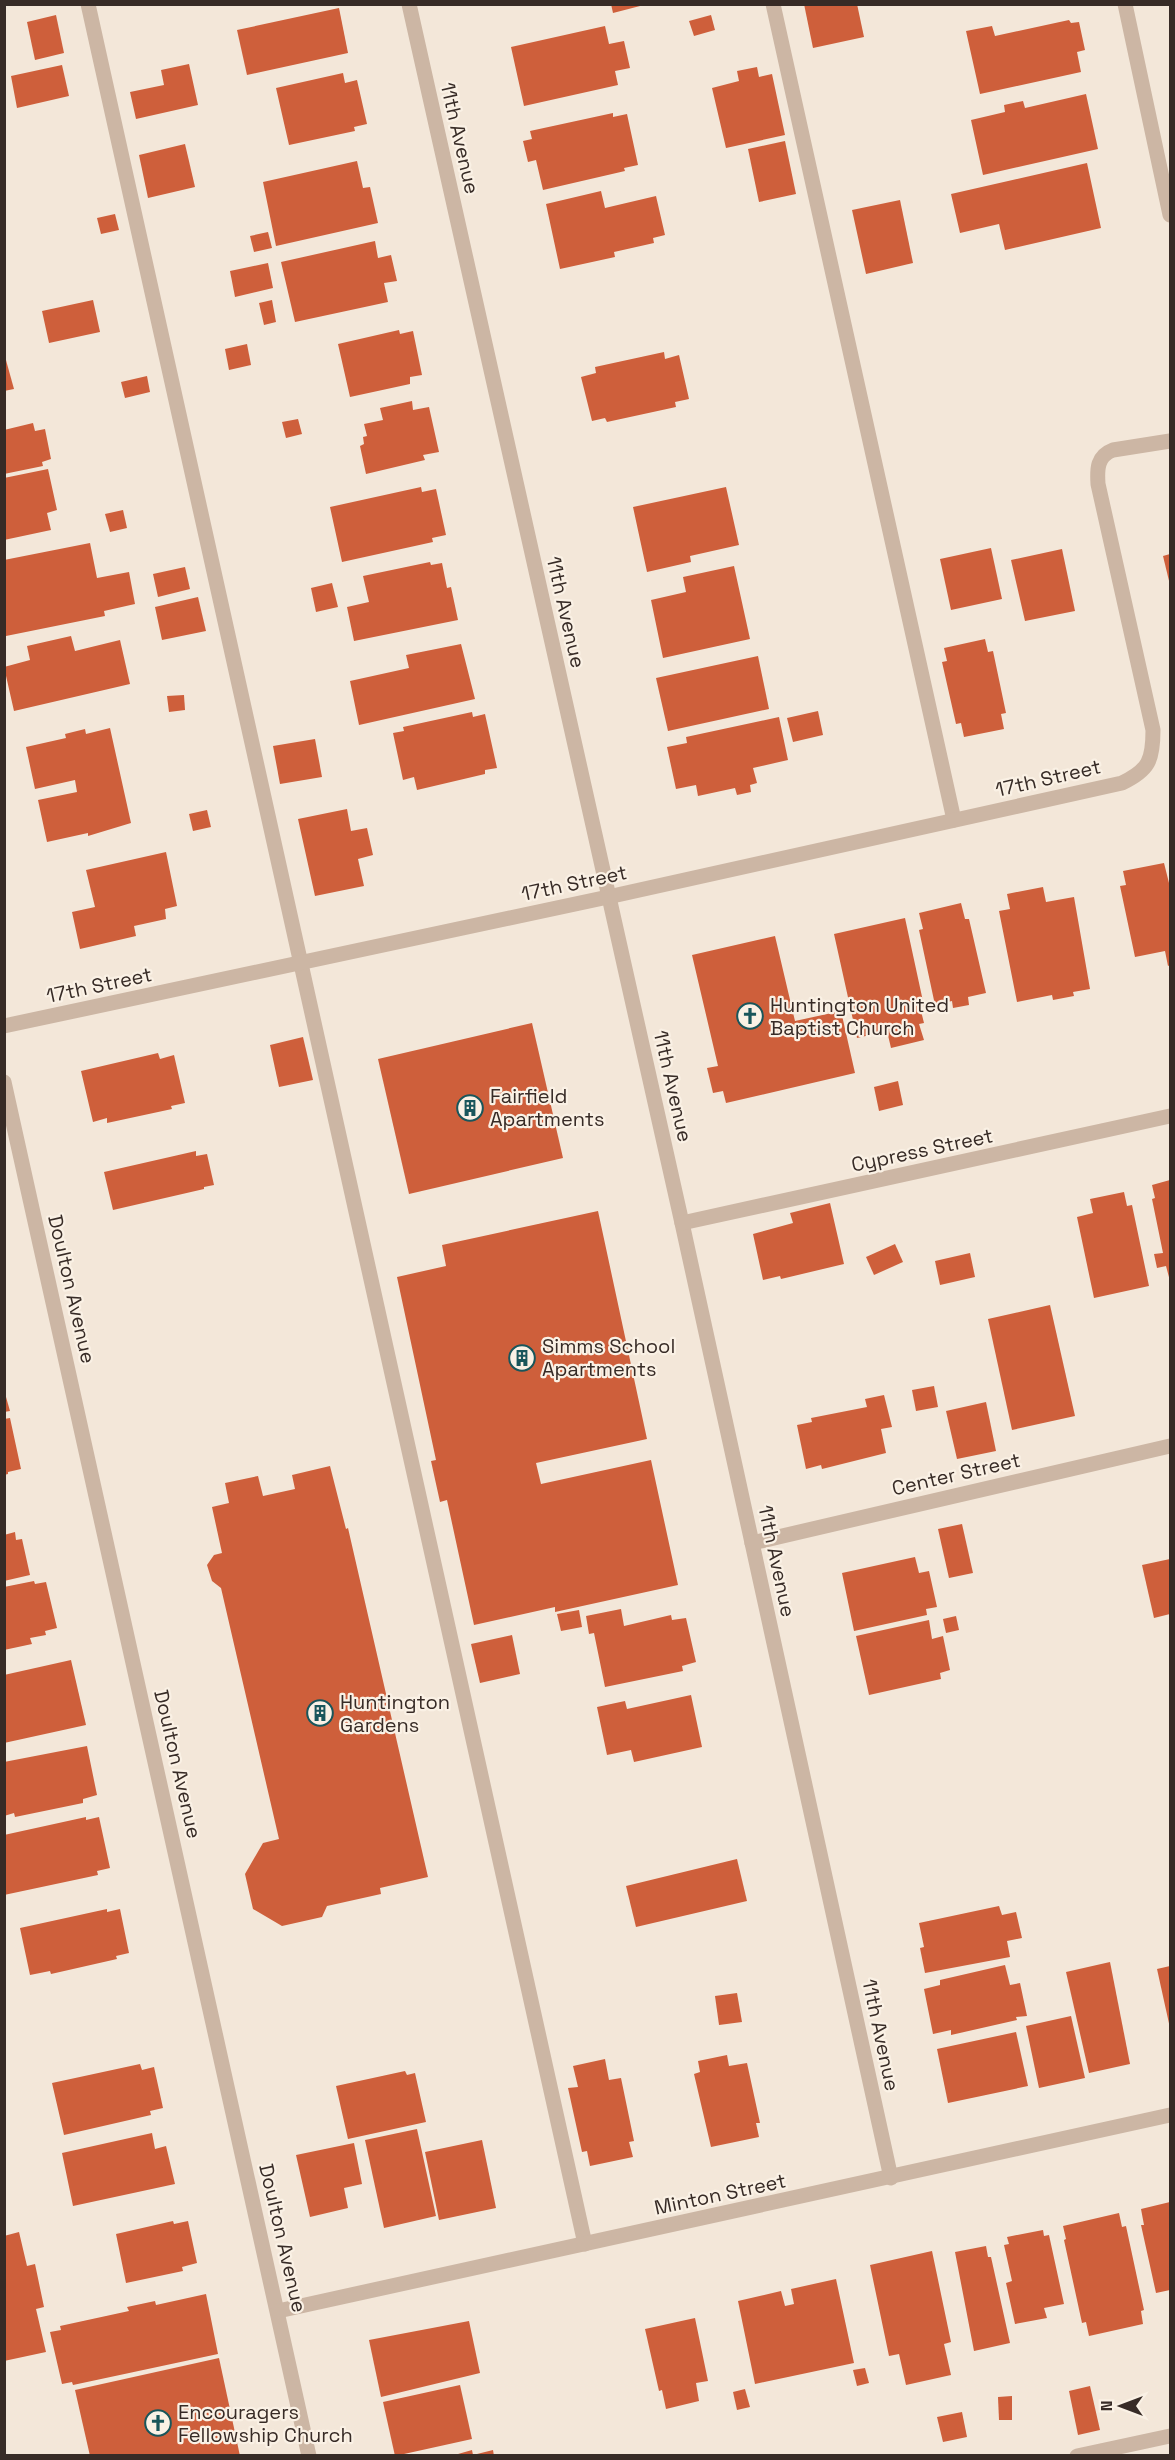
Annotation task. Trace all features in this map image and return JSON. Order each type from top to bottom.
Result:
[{"type":"street","points":[[88,4],[585,2244]]},
{"type":"street","name":"11th Avenue","points":[[409,4],[682,1223],[891,2178]]},
{"type":"street","points":[[773,4],[954,820]]},
{"type":"street","points":[[1125,4],[1170,215]]},
{"type":"street","name":"17th Street","points":[[4,1026],[608,897],[1122,783],[1135,777],[1147,766],[1153,750],[1153,730],[1098,484],[1098,464],[1106,453],[1125,447],[1170,441]]},
{"type":"street","name":"Doulton Avenue","points":[[4,1082],[309,2456]]},
{"type":"street","name":"Cypress Street","points":[[682,1223],[1170,1116]]},
{"type":"street","name":"Center Street","points":[[752,1543],[1170,1446]]},
{"type":"street","name":"Minton Street","points":[[278,2311],[1170,2115]]},
{"type":"street","points":[[1077,2456],[1170,2436]]},
{"type":"building","points":[[611,4],[644,4],[644,5],[613,13]]},
{"type":"building","points":[[804,4],[857,4],[864,37],[813,48]]},
{"type":"building","points":[[339,8],[348,53],[247,75],[237,30]]},
{"type":"building","points":[[56,15],[64,53],[35,60],[27,22]]},
{"type":"building","points":[[711,15],[715,30],[694,36],[689,21]]},
{"type":"building","points":[[1069,20],[1071,23],[1079,22],[1085,50],[1077,52],[1081,72],[980,94],[966,31],[992,26],[995,36]]},
{"type":"building","points":[[605,26],[609,44],[624,41],[630,68],[615,71],[618,85],[524,106],[511,47]]},
{"type":"building","points":[[189,64],[198,105],[136,119],[130,92],[164,85],[161,70]]},
{"type":"building","points":[[62,65],[69,96],[17,108],[11,76]]},
{"type":"building","points":[[757,67],[759,77],[772,74],[785,135],[726,148],[712,88],[739,81],[737,71]]},
{"type":"building","points":[[343,73],[345,83],[357,80],[367,124],[354,127],[355,131],[289,145],[276,88]]},
{"type":"building","points":[[1086,94],[1098,149],[983,175],[971,120],[1005,112],[1004,105],[1023,101],[1025,108]]},
{"type":"building","points":[[613,113],[613,117],[627,114],[638,165],[624,168],[625,171],[543,190],[536,160],[528,162],[523,141],[532,139],[530,131]]},
{"type":"building","points":[[785,141],[796,194],[759,202],[748,149]]},
{"type":"building","points":[[185,144],[195,187],[148,198],[139,155]]},
{"type":"building","points":[[357,161],[363,188],[370,187],[378,223],[276,246],[263,182]]},
{"type":"building","points":[[1087,163],[1101,228],[1005,250],[999,224],[960,233],[951,194]]},
{"type":"building","points":[[601,191],[605,208],[656,196],[665,235],[653,238],[654,243],[614,252],[615,257],[560,269],[546,204]]},
{"type":"building","points":[[900,200],[913,263],[866,274],[852,210]]},
{"type":"building","points":[[115,214],[119,230],[101,234],[97,218]]},
{"type":"building","points":[[268,232],[272,248],[254,252],[250,236]]},
{"type":"building","points":[[375,241],[378,258],[391,255],[397,281],[384,283],[388,302],[295,322],[281,262]]},
{"type":"building","points":[[268,263],[273,288],[235,297],[230,271]]},
{"type":"building","points":[[93,300],[100,332],[49,343],[42,311]]},
{"type":"building","points":[[272,300],[276,322],[264,325],[259,303]]},
{"type":"building","points":[[399,330],[400,334],[413,331],[422,375],[410,377],[410,384],[350,397],[338,344]]},
{"type":"building","points":[[247,344],[251,365],[229,370],[225,349]]},
{"type":"building","points":[[664,352],[665,359],[679,355],[689,399],[675,402],[676,407],[607,422],[605,418],[592,421],[581,377],[596,373],[595,367]]},
{"type":"building","points":[[4,353],[14,389],[4,391]]},
{"type":"building","points":[[147,376],[150,392],[125,398],[121,382]]},
{"type":"building","points":[[412,401],[413,410],[429,407],[439,452],[423,455],[425,460],[366,474],[360,446],[364,444],[363,437],[367,436],[364,424],[383,420],[380,408]]},
{"type":"building","points":[[298,419],[302,434],[286,438],[282,422]]},
{"type":"building","points":[[33,423],[35,431],[45,429],[51,459],[42,462],[43,466],[4,474],[4,430]]},
{"type":"building","points":[[48,469],[57,510],[47,513],[51,530],[4,540],[4,478]]},
{"type":"building","points":[[421,487],[422,492],[436,489],[446,535],[432,538],[433,542],[342,562],[330,507]]},
{"type":"building","points":[[726,487],[739,545],[690,556],[691,562],[647,572],[633,507]]},
{"type":"building","points":[[123,510],[127,528],[110,532],[105,514]]},
{"type":"building","points":[[90,543],[97,578],[129,572],[135,604],[104,611],[105,616],[6,636],[4,560]]},
{"type":"building","points":[[991,548],[1002,599],[951,610],[940,559]]},
{"type":"building","points":[[1062,549],[1075,611],[1025,621],[1011,560]]},
{"type":"building","points":[[1170,554],[1170,585],[1163,556]]},
{"type":"building","points":[[430,562],[431,565],[442,563],[447,588],[451,587],[458,620],[354,641],[347,607],[369,602],[363,576]]},
{"type":"building","points":[[734,566],[750,639],[663,658],[651,600],[686,592],[683,577]]},
{"type":"building","points":[[185,567],[190,589],[158,597],[153,574]]},
{"type":"building","points":[[332,583],[338,607],[316,612],[311,588]]},
{"type":"building","points":[[198,597],[206,631],[162,640],[155,607]]},
{"type":"building","points":[[71,636],[75,651],[120,640],[130,684],[14,711],[4,667],[30,660],[27,646]]},
{"type":"building","points":[[985,639],[988,652],[993,651],[1006,713],[1001,714],[1004,729],[964,737],[961,723],[956,724],[942,662],[947,661],[944,648]]},
{"type":"building","points":[[461,644],[475,699],[359,725],[350,681],[409,668],[406,655]]},
{"type":"building","points":[[758,656],[769,709],[668,731],[656,678]]},
{"type":"building","points":[[184,695],[185,710],[169,712],[167,696]]},
{"type":"building","points":[[818,711],[823,735],[793,742],[787,718]]},
{"type":"building","points":[[472,712],[473,717],[485,714],[497,768],[485,770],[485,774],[417,790],[414,777],[403,780],[393,733],[404,731],[403,727]]},
{"type":"building","points":[[779,717],[788,760],[753,768],[757,783],[750,785],[751,792],[737,795],[735,788],[698,796],[696,785],[676,789],[667,747],[687,743],[686,737]]},
{"type":"building","points":[[110,728],[131,823],[88,836],[88,833],[47,842],[38,800],[77,792],[75,780],[35,789],[26,747],[66,738],[65,734],[85,729],[86,734]]},
{"type":"building","points":[[315,739],[322,777],[280,784],[273,746]]},
{"type":"building","points":[[347,809],[351,831],[367,828],[373,855],[358,859],[364,886],[315,896],[298,819]]},
{"type":"building","points":[[207,810],[211,827],[193,831],[189,814]]},
{"type":"building","points":[[166,852],[177,906],[165,909],[166,919],[134,926],[136,936],[80,949],[72,912],[95,907],[86,870]]},
{"type":"building","points":[[1164,863],[1170,887],[1170,965],[1168,966],[1165,951],[1135,957],[1120,886],[1126,885],[1123,871]]},
{"type":"building","points":[[1043,887],[1046,902],[1074,897],[1090,989],[1073,992],[1074,996],[1053,1000],[1052,995],[1017,1002],[999,911],[1010,909],[1007,894]]},
{"type":"building","points":[[961,903],[965,919],[969,919],[986,993],[968,997],[969,1005],[953,1008],[952,1001],[935,1005],[919,930],[923,929],[919,913]]},
{"type":"building","points":[[905,918],[924,1006],[920,1007],[924,1023],[919,1024],[924,1040],[891,1048],[887,1031],[857,1038],[834,934]]},
{"type":"building","name":"Huntington United Baptist Church","points":[[775,936],[795,1021],[841,1011],[855,1073],[726,1103],[723,1091],[713,1093],[707,1068],[718,1066],[692,955]]},
{"type":"building","name":"Fairfield Apartments","points":[[532,1023],[563,1158],[409,1194],[378,1059]]},
{"type":"building","points":[[303,1037],[313,1080],[279,1087],[270,1045]]},
{"type":"building","points":[[158,1053],[160,1059],[174,1055],[185,1103],[171,1106],[172,1109],[107,1123],[107,1118],[93,1122],[81,1071]]},
{"type":"building","points":[[898,1081],[903,1105],[879,1111],[874,1087]]},
{"type":"building","points":[[196,1151],[196,1156],[207,1154],[214,1185],[113,1210],[104,1172]]},
{"type":"building","points":[[1170,1180],[1170,1281],[1166,1266],[1157,1268],[1154,1254],[1163,1253],[1152,1199],[1155,1198],[1152,1185]]},
{"type":"building","points":[[1124,1192],[1127,1206],[1132,1205],[1149,1286],[1094,1298],[1077,1217],[1093,1213],[1090,1199]]},
{"type":"building","points":[[830,1203],[844,1264],[781,1279],[780,1276],[763,1280],[753,1234],[793,1223],[790,1213]]},
{"type":"building","name":"Simms School Apartments","points":[[598,1211],[647,1439],[536,1463],[541,1484],[651,1460],[678,1585],[555,1612],[555,1607],[474,1625],[447,1500],[440,1502],[431,1461],[436,1460],[397,1277],[446,1266],[442,1245]]},
{"type":"building","points":[[895,1244],[903,1262],[874,1275],[866,1257]]},
{"type":"building","points":[[970,1253],[975,1277],[940,1285],[935,1261]]},
{"type":"building","points":[[1050,1305],[1075,1416],[1012,1430],[988,1319]]},
{"type":"building","points":[[934,1386],[938,1407],[916,1411],[912,1390]]},
{"type":"building","points":[[4,1390],[10,1411],[4,1412]]},
{"type":"building","points":[[884,1395],[892,1427],[881,1429],[886,1453],[822,1469],[821,1465],[806,1469],[797,1425],[812,1422],[811,1418],[867,1407],[865,1399]]},
{"type":"building","points":[[986,1402],[996,1451],[957,1459],[946,1411]]},
{"type":"building","points":[[10,1418],[21,1469],[4,1475],[4,1419]]},
{"type":"building","name":"Huntington Gardens","points":[[330,1466],[346,1529],[348,1528],[428,1877],[380,1888],[381,1894],[327,1906],[322,1917],[282,1926],[253,1909],[245,1874],[263,1843],[279,1839],[221,1588],[212,1581],[207,1565],[214,1555],[222,1553],[212,1507],[229,1503],[225,1483],[258,1476],[263,1496],[295,1489],[292,1475]]},
{"type":"building","points":[[962,1524],[973,1573],[949,1578],[938,1529]]},
{"type":"building","points":[[15,1532],[16,1540],[22,1539],[30,1575],[4,1581],[4,1535]]},
{"type":"building","points":[[915,1557],[919,1573],[929,1571],[937,1607],[926,1609],[927,1615],[854,1631],[842,1573]]},
{"type":"building","points":[[1170,1559],[1170,1614],[1154,1618],[1142,1565]]},
{"type":"building","points":[[34,1581],[35,1584],[46,1582],[57,1628],[45,1631],[46,1635],[30,1638],[32,1644],[4,1650],[4,1587]]},
{"type":"building","points":[[621,1609],[624,1626],[671,1615],[672,1620],[686,1618],[696,1662],[682,1666],[683,1671],[605,1687],[594,1633],[589,1634],[586,1616]]},
{"type":"building","points":[[579,1610],[582,1627],[561,1631],[557,1614]]},
{"type":"building","points":[[956,1616],[959,1630],[946,1633],[943,1619]]},
{"type":"building","points":[[929,1620],[932,1639],[943,1636],[950,1670],[940,1673],[941,1679],[869,1695],[856,1636]]},
{"type":"building","points":[[512,1635],[520,1674],[480,1683],[471,1644]]},
{"type":"building","points":[[71,1660],[86,1725],[4,1743],[4,1675]]},
{"type":"building","points":[[691,1695],[702,1747],[634,1762],[631,1750],[607,1755],[597,1707],[625,1701],[627,1709]]},
{"type":"building","points":[[87,1746],[97,1795],[83,1799],[83,1803],[15,1817],[14,1813],[4,1816],[4,1762]]},
{"type":"building","points":[[86,1817],[86,1820],[99,1817],[110,1868],[97,1871],[98,1875],[4,1895],[4,1835]]},
{"type":"building","points":[[737,1859],[747,1901],[636,1927],[626,1886]]},
{"type":"building","points":[[999,1906],[1002,1915],[1016,1912],[1022,1938],[1007,1941],[1010,1957],[925,1973],[920,1948],[924,1947],[919,1923]]},
{"type":"building","points":[[107,1909],[107,1912],[120,1909],[129,1953],[116,1956],[117,1959],[51,1974],[50,1971],[30,1975],[20,1928]]},
{"type":"building","points":[[1110,1962],[1130,2064],[1089,2073],[1066,1972]]},
{"type":"building","points":[[1005,1965],[1010,1985],[1020,1983],[1027,2016],[951,2035],[951,2030],[933,2034],[924,1989],[940,1985],[940,1980]]},
{"type":"building","points":[[1170,1966],[1170,2028],[1157,1969]]},
{"type":"building","points":[[737,1993],[742,2022],[719,2025],[715,1996]]},
{"type":"building","points":[[1071,2016],[1085,2078],[1039,2088],[1026,2026]]},
{"type":"building","points":[[1016,2032],[1028,2086],[948,2103],[937,2049]]},
{"type":"building","points":[[727,2055],[729,2066],[747,2063],[760,2123],[756,2123],[759,2137],[711,2147],[694,2074],[700,2072],[698,2061]]},
{"type":"building","points":[[605,2059],[609,2080],[621,2078],[634,2141],[629,2142],[633,2157],[590,2166],[587,2151],[582,2152],[568,2088],[578,2087],[573,2066]]},
{"type":"building","points":[[140,2064],[142,2070],[154,2067],[163,2108],[150,2111],[151,2115],[64,2135],[52,2083]]},
{"type":"building","points":[[405,2071],[407,2075],[415,2073],[426,2122],[348,2139],[336,2086]]},
{"type":"building","points":[[417,2129],[436,2216],[384,2228],[365,2140]]},
{"type":"building","points":[[152,2133],[155,2149],[166,2146],[175,2184],[73,2206],[62,2153]]},
{"type":"building","points":[[482,2140],[496,2208],[439,2220],[425,2152]]},
{"type":"building","points":[[354,2143],[362,2184],[344,2188],[348,2208],[310,2217],[296,2155]]},
{"type":"building","points":[[1170,2202],[1170,2290],[1156,2293],[1141,2225],[1144,2225],[1141,2209]]},
{"type":"building","points":[[1119,2213],[1122,2227],[1126,2226],[1144,2310],[1141,2311],[1143,2324],[1089,2336],[1086,2322],[1082,2323],[1063,2226]]},
{"type":"building","points":[[173,2221],[174,2224],[188,2221],[197,2263],[182,2267],[183,2271],[126,2283],[116,2234]]},
{"type":"building","points":[[1043,2230],[1044,2236],[1049,2235],[1064,2304],[1044,2308],[1047,2318],[1015,2324],[1006,2283],[1012,2281],[1004,2245],[1009,2244],[1007,2237]]},
{"type":"building","points":[[19,2232],[27,2266],[35,2264],[44,2307],[36,2309],[46,2352],[4,2361],[4,2236]]},
{"type":"building","points":[[986,2246],[988,2257],[991,2257],[1010,2343],[974,2351],[955,2252]]},
{"type":"building","points":[[932,2251],[951,2342],[944,2344],[951,2375],[906,2385],[899,2354],[889,2356],[870,2265]]},
{"type":"building","points":[[836,2279],[854,2363],[755,2384],[738,2301],[781,2291],[785,2306],[794,2304],[791,2289]]},
{"type":"building","points":[[206,2294],[218,2354],[73,2385],[72,2382],[62,2384],[50,2332],[61,2330],[60,2326],[129,2311],[127,2307],[155,2301],[156,2305]]},
{"type":"building","points":[[695,2318],[708,2381],[696,2383],[699,2401],[666,2409],[662,2390],[659,2391],[645,2329]]},
{"type":"building","points":[[469,2321],[480,2373],[381,2397],[369,2340]]},
{"type":"building","name":"Encouragers Fellowship Church","points":[[219,2358],[240,2456],[90,2456],[75,2390]]},
{"type":"building","points":[[865,2368],[869,2383],[857,2386],[853,2370]]},
{"type":"building","points":[[460,2385],[472,2439],[395,2456],[383,2402]]},
{"type":"building","points":[[1090,2386],[1100,2430],[1078,2435],[1069,2391]]},
{"type":"building","points":[[745,2389],[750,2407],[737,2410],[733,2392]]},
{"type":"building","points":[[1012,2396],[1012,2420],[999,2420],[998,2397]]},
{"type":"building","points":[[962,2412],[967,2437],[943,2442],[937,2417]]},
{"type":"building","points":[[472,2450],[473,2455],[493,2450],[494,2456],[451,2456]]},
{"type":"place","name":"Huntington United Baptist Church","points":[[750,1016]]},
{"type":"place","name":"Fairfield Apartments","points":[[470,1108]]},
{"type":"place","name":"Simms School Apartments","points":[[522,1358]]},
{"type":"place","name":"Huntington Gardens","points":[[320,1713]]},
{"type":"place","name":"Encouragers Fellowship Church","points":[[158,2423]]}]
